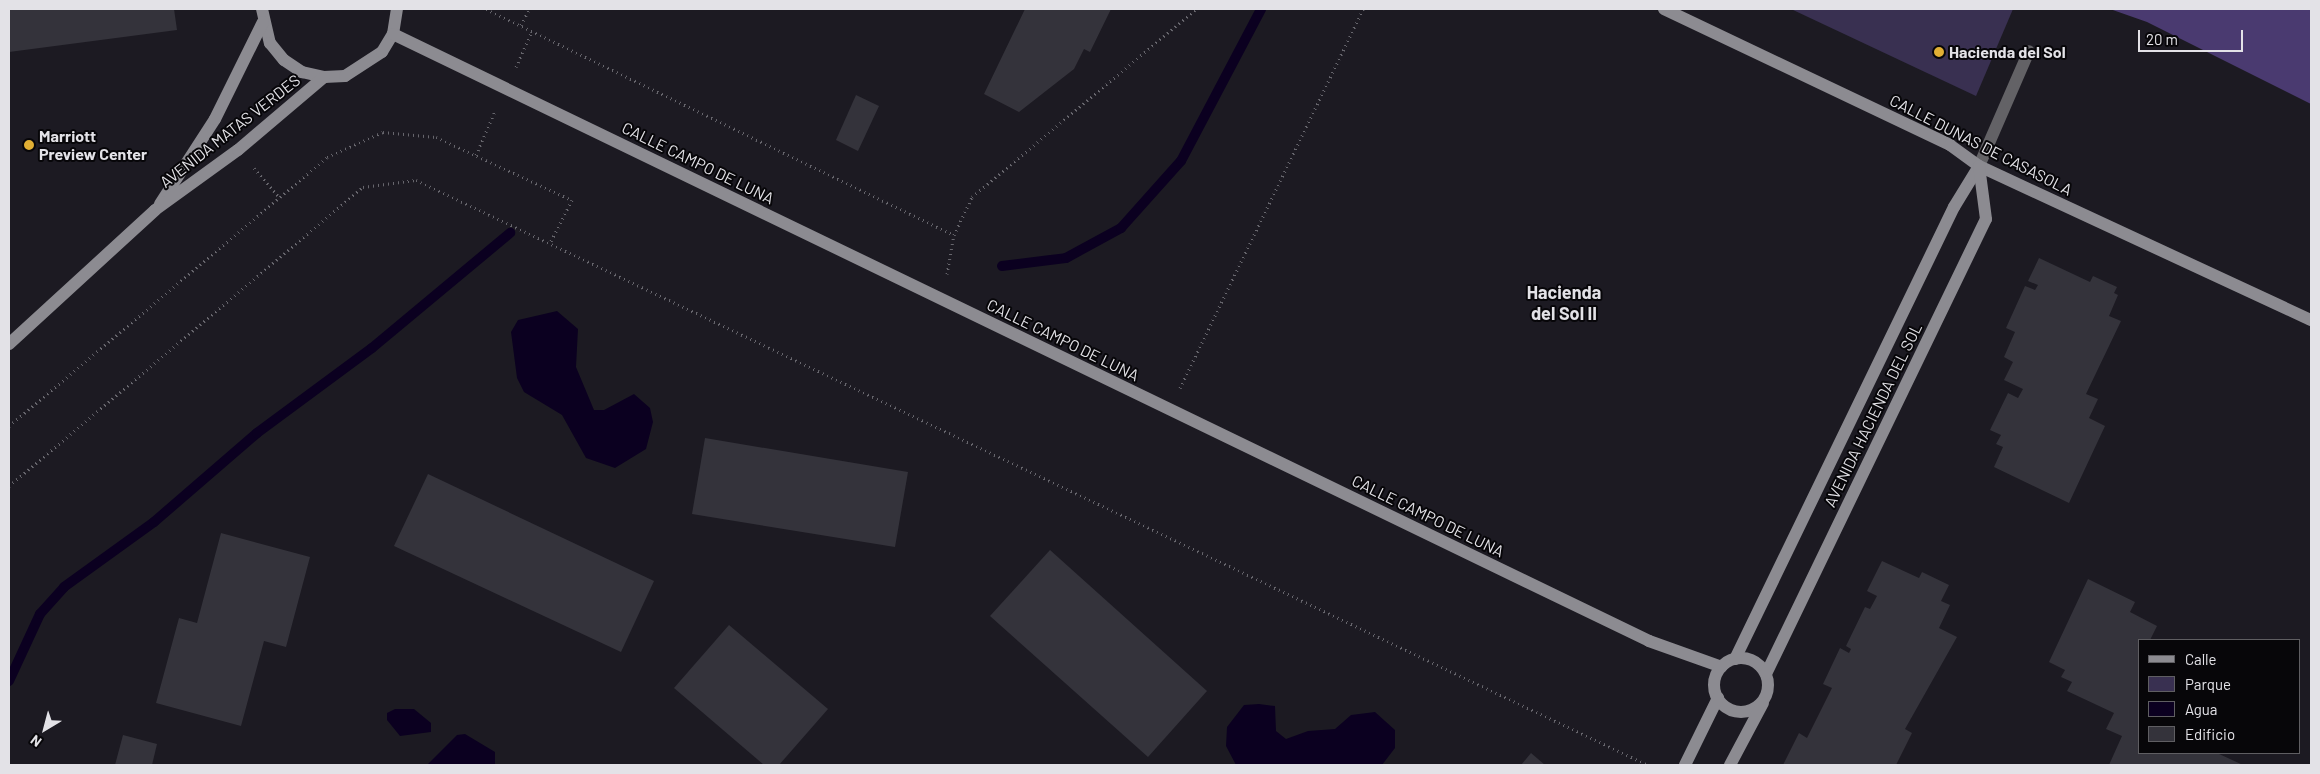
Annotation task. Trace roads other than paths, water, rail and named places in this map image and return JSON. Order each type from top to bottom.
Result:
[{"type":"street","points":[[262,9],[263,22],[284,60],[302,72],[324,77],[345,76],[366,67],[382,52],[393,34],[397,9]]},
{"type":"street","name":"CALLE DUNAS DE CASASOLA","points":[[1664,9],[1950,145],[1979,166],[2311,320]]},
{"type":"street","name":"AVENIDA MATAS VERDES","points":[[155,210],[215,119],[263,22]]},
{"type":"street","name":"CALLE CAMPO DE LUNA","points":[[393,34],[1649,641],[1722,667]]},
{"type":"street","name":"AVENIDA HACIENDA DEL SOL","points":[[1735,659],[1954,207],[1979,166],[2029,51]]},
{"type":"street","name":"AVENIDA MATAS VERDES","points":[[9,344],[155,210],[238,150],[324,77]]},
{"type":"street","name":"AVENIDA HACIENDA DEL SOL","points":[[1766,674],[1986,219],[1979,166]]},
{"type":"street","points":[[1730,765],[1764,700],[1766,674],[1753,661],[1735,659],[1722,667],[1715,682],[1718,698],[1726,708],[1740,712],[1764,700]]},
{"type":"street","points":[[1685,765],[1718,698]]},
{"type":"water","points":[[557,311],[578,329],[576,367],[594,410],[604,410],[634,394],[650,408],[653,422],[646,449],[615,468],[586,458],[562,415],[524,392],[517,378],[511,332],[518,320]]},
{"type":"water","points":[[1244,705],[1275,706],[1276,731],[1286,739],[1308,731],[1335,729],[1351,715],[1375,712],[1395,730],[1395,748],[1382,765],[1236,765],[1226,746],[1227,727]]},
{"type":"water","points":[[395,709],[414,709],[431,723],[431,732],[400,736],[387,720],[387,713]]},
{"type":"water","points":[[465,734],[495,752],[495,765],[427,765],[457,735]]},
{"type":"waterway","points":[[1002,266],[1066,258],[1121,228],[1181,161],[1261,9]]},
{"type":"waterway","points":[[9,681],[40,614],[64,587],[154,522],[257,433],[372,348],[510,233]]},
{"type":"place","name":"Hacienda del Sol","points":[[1939,52]]},
{"type":"place","name":"Marriott Preview Center","points":[[29,145]]},
{"type":"district","name":"Hacienda del Sol II","points":[[1564,303]]}]
